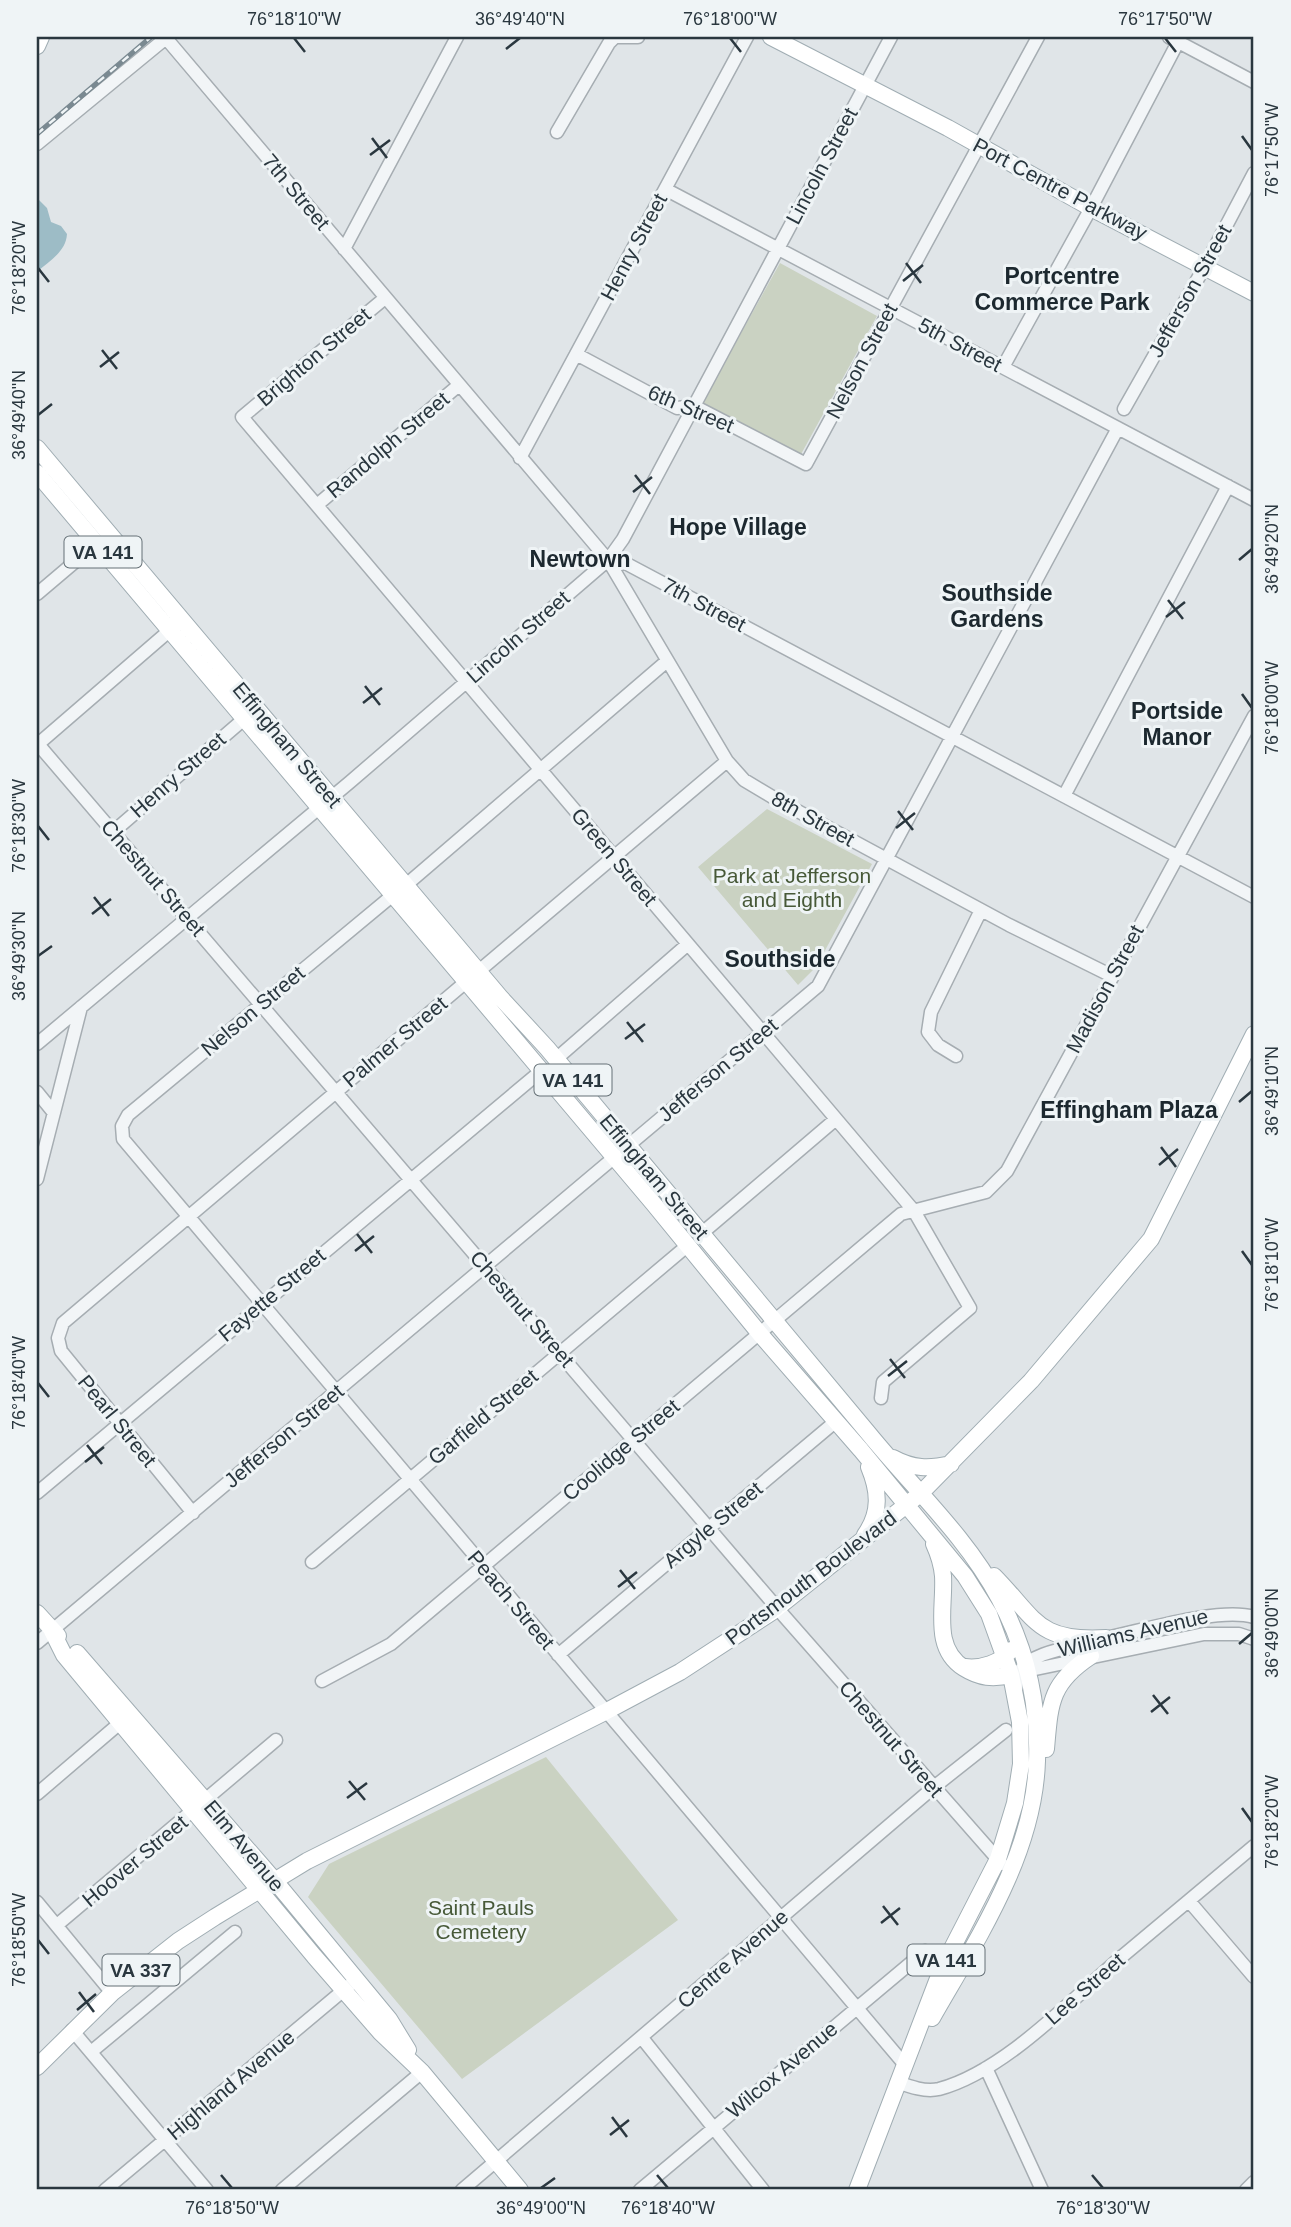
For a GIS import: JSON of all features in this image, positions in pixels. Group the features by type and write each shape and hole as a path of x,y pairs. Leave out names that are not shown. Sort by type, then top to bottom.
{"main road":[{"name":"Port Centre Parkway","path":"771,37 1254,293"},
{"path":"37,46 39,38"},
{"name":"Effingham Street","path":"37,448 176,625 472,977 541,1071 965,1576 981,1600 1006,1656 1021,1670 1034,1697 1037,1749 1035,1782 1021,1844 1009,1872"},
{"name":"Effingham Street","path":"37,473 96,544 176,625 244,719 325,802"},
{"name":"Effingham Street","path":"472,977 556,1059 886,1455 974,1556 999,1598 1016,1636 1021,1670 1017,1699 1020,1732 1018,1784 1010,1823 998,1859"},
{"name":"Portsmouth Boulevard","path":"37,2066 112,1993 178,1941 327,1851 606,1712 680,1672 778,1608 907,1506 1039,1372 1151,1239 1254,1034"},
{"path":"855,1548 872,1525 878,1501 875,1481 864,1455"},
{"path":"886,1455 906,1465 921,1468 951,1464"},
{"path":"922,1524 936,1547 942,1564 944,1643 951,1657 960,1665 985,1677 1021,1670"},
{"path":"974,1556 1032,1619 1048,1631 1076,1639 1107,1638"},
{"name":"Elm Avenue","path":"37,1614 51,1631 64,1655 206,1801 275,1881 350,1985"},
{"path":"960,1665 980,1667 1006,1656 1013,1648 1016,1636"},
{"path":"1027,1822 1045,1763 1049,1712 1054,1696 1068,1672 1091,1656"},
{"name":"Elm Avenue","path":"125,1718 193,1812 260,1891 350,1985 388,2019 422,2072 520,2190"},
{"name":"VA 141","path":"905,2065 942,1968 998,1859"},
{"name":"VA 141","path":"857,2190 905,2065 976,1939 1009,1872"}],"street":[{"path":"37,144 166,37"},
{"name":"7th Street","path":"166,37 608,560 627,564 1254,897"},
{"path":"344,249 457,37"},
{"path":"557,132 609,43 615,37 638,37"},
{"name":"Henry Street","path":"520,458 747,37"},
{"name":"Lincoln Street","path":"37,1044 608,560 623,539 891,37"},
{"name":"Nelson Street","path":"806,464 1038,37"},
{"path":"1003,367 1091,208 1174,39 1254,82"},
{"name":"Jefferson Street","path":"1124,409 1254,173"},
{"name":"5th Street","path":"665,189 1254,500"},
{"name":"Brighton Street","path":"242,417 385,298"},
{"name":"6th Street","path":"576,354 677,408 694,406 806,464"},
{"name":"Randolph Street","path":"317,505 459,385"},
{"name":"Green Street","path":"242,417 914,1211 970,1307 883,1382 881,1398"},
{"name":"Jefferson Street","path":"37,1643 818,986 1118,429"},
{"path":"1064,796 1228,486"},
{"path":"37,594 96,544"},
{"name":"8th Street","path":"608,560 727,761 744,780 981,910 1112,976"},
{"path":"37,744 176,625"},
{"name":"Nelson Street","path":"122,1132 128,1115 399,890 667,661"},
{"name":"Madison Street","path":"914,1211 986,1192 1007,1171 1254,716"},
{"name":"Henry Street","path":"113,832 244,719"},
{"name":"Chestnut Street","path":"37,744 709,1528 1009,1872"},
{"name":"Palmer Street","path":"63,1323 727,761"},
{"path":"956,1056 938,1045 928,1032 931,1012 981,910"},
{"path":"556,1059 688,944"},
{"path":"37,1179 81,1007"},
{"name":"Fayette Street","path":"37,1493 541,1071"},
{"path":"37,1092 54,1113"},
{"path":"701,1234 836,1119"},
{"name":"Peach Street","path":"122,1132 124,1139 261,1304 905,2065"},
{"name":"Coolidge Street","path":"323,1681 384,1649 901,1214 914,1211"},
{"name":"Garfield Street","path":"312,1562 687,1246"},
{"name":"Pearl Street","path":"63,1323 58,1338 61,1351 193,1513"},
{"name":"Argyle Street","path":"558,1655 835,1422"},
{"name":"Williams Avenue","path":"1021,1670 1038,1655 1107,1638 1220,1614 1245,1614 1254,1617"},
{"name":"Williams Avenue","path":"1021,1670 1213,1633 1239,1634 1254,1639"},
{"path":"37,1794 125,1718"},
{"name":"Centre Avenue","path":"462,2190 934,1787 1006,1730"},
{"name":"Hoover Street","path":"57,1926 276,1740"},
{"name":"Lee Street","path":"897,2082 932,2090 986,2068 1035,2032 1254,1846"},
{"path":"1189,1901 1254,1977"},
{"path":"37,1902 112,1993"},
{"path":"91,2052 235,1932"},
{"name":"Wilcox Avenue","path":"640,2190 925,1951"},
{"name":"Highland Avenue","path":"105,2190 350,1985"},
{"path":"72,2030 207,2190"},
{"path":"642,2038 763,2190"},
{"path":"986,2068 1042,2190"},
{"path":"282,2190 422,2072"},
{"path":"1246,2190 1254,2182"}],"green space":[{"path":"780,263 877,316 800,456 702,403"},
{"name":"Park at Jefferson and Eighth","path":"767,809 872,864 816,967 798,985 698,867"},
{"name":"Saint Pauls Cemetery","path":"546,1757 678,1920 462,2079 308,1897 329,1864"}],"water":[{"path":"37,198 47,208 51,222 61,226 67,234 64,246 37,272"}],"railway":[{"path":"37,134 151,37"}],"district":[{"name":"Portcentre Commerce Park","path":"1062,289"},
{"name":"Hope Village","path":"738,527"},
{"name":"Newtown","path":"580,559"},
{"name":"Southside Gardens","path":"997,606"},
{"name":"Portside Manor","path":"1177,724"},
{"name":"Southside","path":"780,959"},
{"name":"Effingham Plaza","path":"1129,1110"}]}
